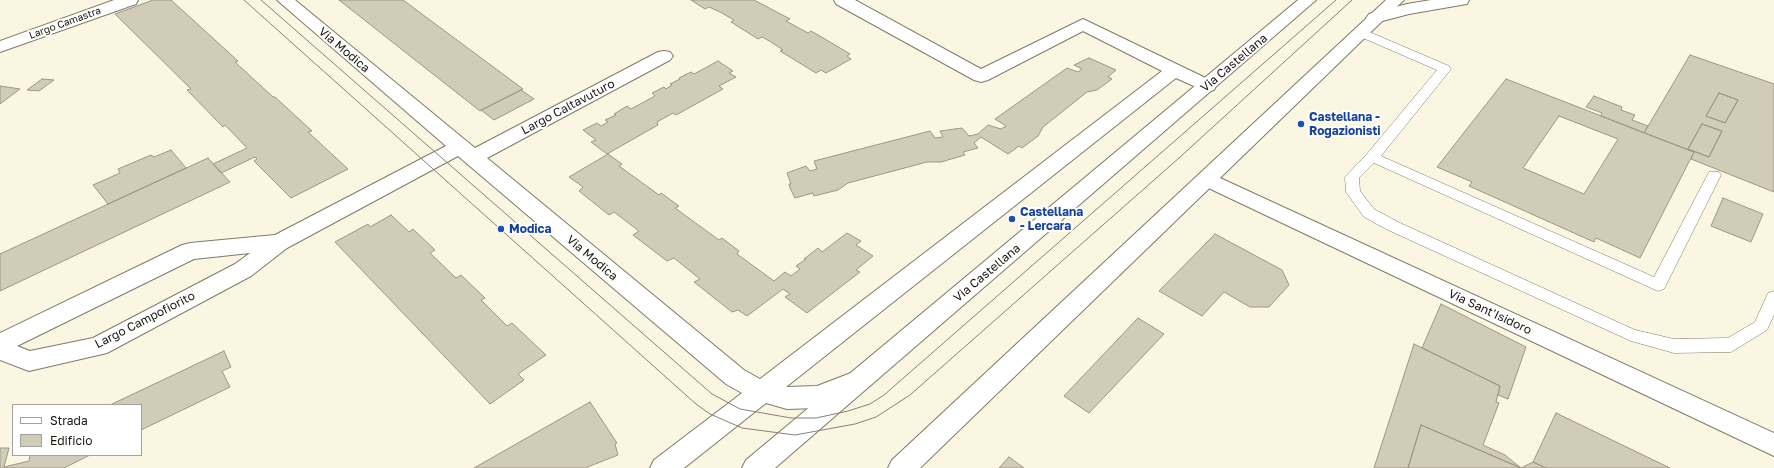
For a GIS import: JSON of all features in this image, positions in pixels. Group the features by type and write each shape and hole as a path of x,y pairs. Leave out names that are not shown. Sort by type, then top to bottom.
{"street":[{"name":"Largo Camastra","path":"0,47 130,0"},
{"name":"Via Modica","path":"285,0 735,377 762,392 787,398 817,397 835,392 868,374"},
{"path":"842,0 981,76 1083,24 1207,86"},
{"name":"Via Castellana","path":"756,468 1308,0"},
{"path":"902,468 1360,32 1396,0"},
{"path":"1375,18 1407,9 1461,0"},
{"name":"Largo Caltavuturo","path":"465,152 664,56"},
{"path":"664,468 1175,70"},
{"name":"Largo Campofiorito","path":"0,350 29,361 98,346 243,270 279,242 465,152"},
{"name":"Via Sant'Isidoro","path":"1207,179 1774,445"},
{"name":"Largo Campofiorito","path":"0,344 190,251 279,242"}],"lane":[{"path":"1360,32 1445,69 1372,157 1352,176 1353,192 1369,213 1393,226 1631,335 1674,346 1731,345 1761,326 1774,297"},
{"path":"1372,157 1658,285 1714,175"}],"building":[{"path":"153,0 171,0 238,61 235,62 312,131 308,132 348,169 291,198 254,161 257,159 255,157 221,173 213,164 247,148 225,125 223,127 187,90 191,89 115,14"},
{"path":"339,0 403,0 523,89 480,111"},
{"path":"691,0 754,0 790,19 786,21 808,33 811,31 850,54 847,56 851,59 826,73 821,70 816,73 780,51 783,50 771,42 762,37 758,39 731,22 734,20 709,7 705,9"},
{"path":"1690,55 1774,84 1774,192 1691,159 1694,152 1644,133","holes":["1719,93 1738,100 1725,123 1706,116","1702,124 1722,131 1709,157 1688,149"]},
{"path":"1089,58 1116,70 1108,77 1112,79 1097,90 1087,92 1043,127 1038,136 1022,148 1019,146 1008,154 981,137 974,143 978,148 963,152 965,155 941,162 927,162 848,183 838,190 814,196 813,193 795,198 790,188 789,184 791,184 787,173 806,166 810,171 817,169 814,161 930,131 935,138 943,137 940,131 962,128 969,136 978,134 988,125 1001,129 1006,126 995,119 1067,68 1078,72 1082,69 1074,65"},
{"path":"718,61 733,71 729,73 736,77 719,86 723,89 676,115 673,113 657,122 658,125 607,154 591,142 596,140 583,130 597,123 601,126 608,122 605,120 616,115 614,114 627,106 631,109 655,96 652,93 664,87 666,89 672,85 670,84 680,79 679,78 691,72 694,74"},
{"path":"42,79 54,80 39,91 27,90"},
{"path":"1506,79 1694,152 1640,258 1596,238 1594,242 1469,186 1472,182 1437,167","holes":["1559,116 1618,139 1584,194 1523,168"]},
{"path":"0,86 20,89 0,104"},
{"path":"521,90 534,99 494,120 481,110"},
{"path":"1719,93 1738,100 1725,123 1706,116"},
{"path":"1594,96 1622,107 1621,110 1635,115 1632,120 1648,126 1644,133 1601,116 1602,113 1586,107"},
{"path":"1702,124 1722,131 1709,157 1688,149"},
{"path":"171,150 186,168 108,204 93,185 120,173 118,169 151,155 154,157"},
{"path":"608,154 622,164 619,166 659,195 661,193 679,206 675,208 719,240 722,238 739,251 737,254 774,281 785,272 791,276 800,269 796,266 818,248 822,252 847,233 861,241 856,245 873,256 856,270 860,272 807,313 785,297 790,294 783,289 747,316 738,310 732,312 694,282 700,279 674,258 667,261 633,235 639,231 614,212 609,215 579,191 583,187 569,177"},
{"path":"208,158 230,182 0,291 0,254"},
{"path":"1723,198 1763,214 1751,242 1711,226"},
{"path":"391,215 409,232 413,229 435,250 430,253 456,278 461,275 485,298 481,300 507,326 512,323 546,355 518,374 524,380 490,404 335,242 368,224 370,227"},
{"path":"1215,234 1282,270 1289,285 1269,307 1250,307 1224,292 1202,316 1159,291"},
{"path":"1441,304 1526,347 1508,399 1498,395 1500,386 1422,348"},
{"path":"1138,318 1164,334 1089,413 1064,396"},
{"path":"1414,344 1500,386 1496,402 1499,403 1483,445 1505,455 1521,468 1421,425 1408,468 1374,468"},
{"path":"224,351 231,367 222,371 230,387 142,430 142,404 112,404"},
{"path":"590,402 617,443 615,444 618,455 585,468 474,468"},
{"path":"1556,413 1670,468 1546,468 1533,462"},
{"path":"1421,425 1521,468 1408,468"},
{"path":"0,448 9,448 4,467 29,461 30,456 88,456 64,468 0,468"},
{"path":"1009,457 1024,468 999,468"},
{"path":"1533,462 1546,468 1521,468"}],"tram line":[{"path":"244,0 696,404 710,414 742,428 795,435 855,424 876,417 910,395 1179,158 1352,0"},
{"path":"261,0 712,394 740,409 791,418 816,418 848,411 870,404 884,395 1336,0"}],"place":[{"name":"Castellana - Rogazionisti","path":"1301,124"},
{"name":"Castellana - Lercara","path":"1012,219"},
{"name":"Modica","path":"501,229"}]}
